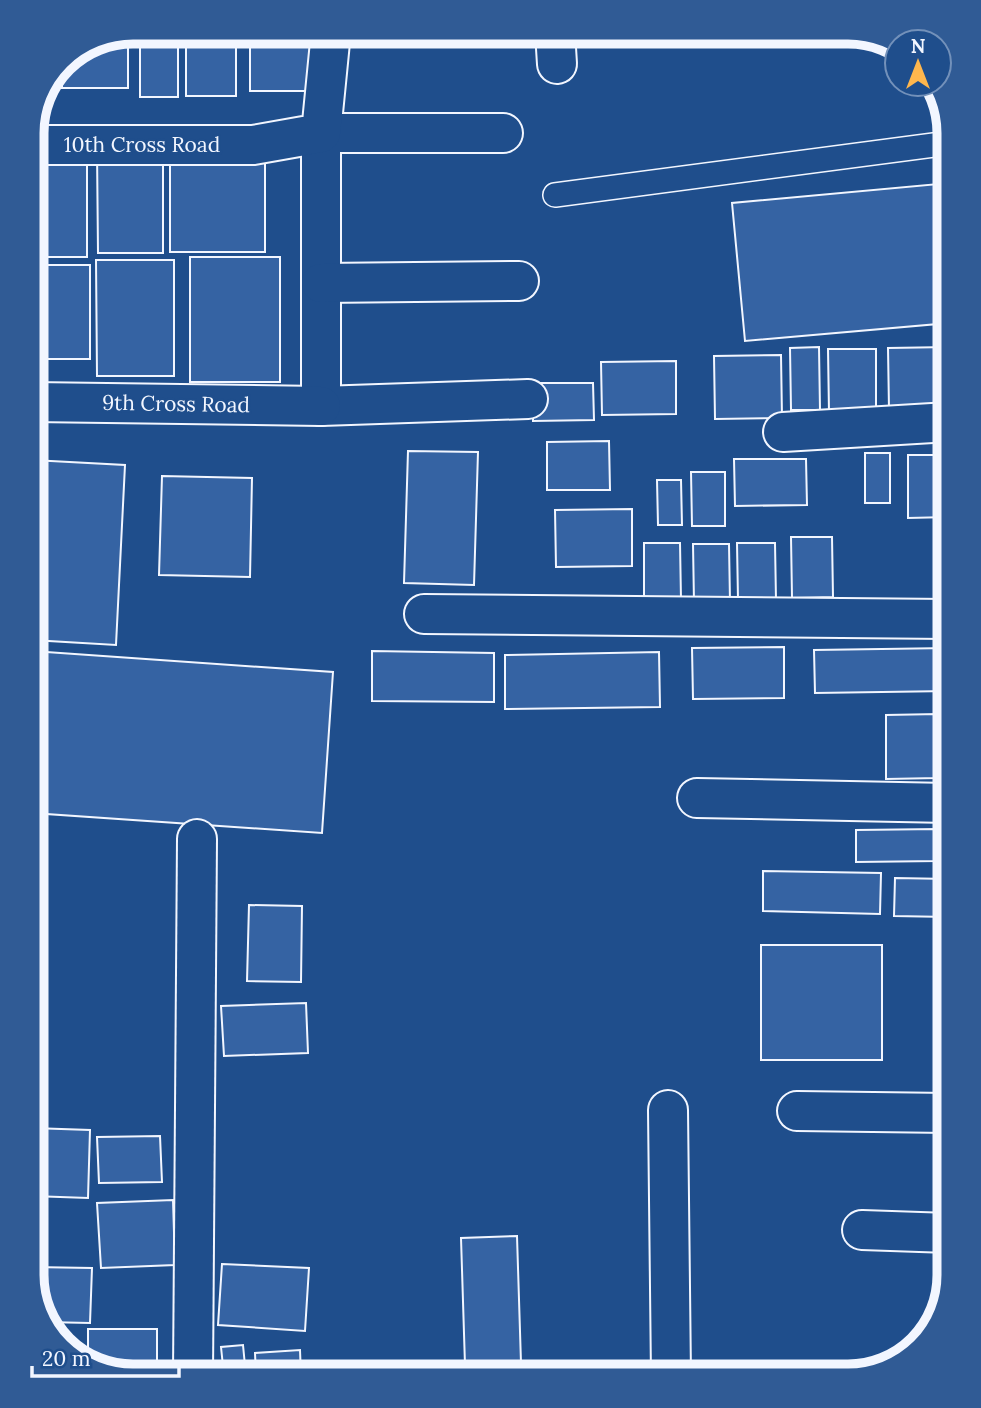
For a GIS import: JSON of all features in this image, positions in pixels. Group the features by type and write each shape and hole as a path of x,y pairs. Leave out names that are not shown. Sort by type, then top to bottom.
{"street":[{"path":"321,406 321,133 330,44"},
{"name":"10th Cross Road","path":"44,145 253,145 321,133 503,132"},
{"path":"321,283 519,281"},
{"name":"9th Cross Road","path":"44,402 321,406 528,399"},
{"path":"783,432 937,423"},
{"path":"424,614 937,619"},
{"path":"697,798 937,803"},
{"path":"193,1364 197,839"},
{"path":"668,1110 671,1364"},
{"path":"797,1111 937,1113"},
{"path":"862,1230 937,1233"}],"lane":[{"path":"555,195 937,145"}],"building":[{"path":"128,44 128,88 62,88 62,79 83,59 116,45"},
{"path":"140,44 178,44 178,97 140,97"},
{"path":"186,44 236,44 236,96 186,96"},
{"path":"250,44 315,44 315,91 250,91"},
{"path":"97,150 163,150 163,253 98,253"},
{"path":"170,150 265,150 265,252 170,252"},
{"path":"44,154 87,154 87,257 44,257"},
{"path":"937,184 937,324 745,341 732,203"},
{"path":"190,257 280,257 280,382 190,382"},
{"path":"96,260 174,260 174,376 97,376"},
{"path":"44,265 90,265 90,359 44,359"},
{"path":"819,347 820,410 791,410 790,348"},
{"path":"937,347 937,410 889,410 888,348"},
{"path":"828,349 876,349 876,412 829,413"},
{"path":"781,355 782,418 715,419 714,356"},
{"path":"676,361 676,414 602,415 601,362"},
{"path":"533,383 593,383 594,420 533,421"},
{"path":"609,441 610,490 547,490 547,442"},
{"path":"408,451 478,452 474,585 404,583"},
{"path":"865,453 890,453 890,503 865,503"},
{"path":"908,455 937,455 937,517 908,518"},
{"path":"734,459 806,459 807,505 735,506"},
{"path":"44,461 125,465 116,645 44,641"},
{"path":"691,472 725,472 725,526 692,526"},
{"path":"162,476 252,478 250,577 159,575"},
{"path":"657,480 681,480 682,525 658,525"},
{"path":"632,509 632,566 556,567 555,510"},
{"path":"791,537 832,537 833,597 792,598"},
{"path":"644,543 680,543 681,600 644,600"},
{"path":"737,543 775,543 776,600 738,600"},
{"path":"693,544 729,544 730,602 694,603"},
{"path":"784,647 784,698 693,699 692,648"},
{"path":"937,648 937,691 815,693 814,650"},
{"path":"372,651 494,653 494,702 372,701"},
{"path":"44,652 333,672 322,833 44,814"},
{"path":"659,652 660,707 505,709 505,655"},
{"path":"937,714 937,778 886,779 886,715"},
{"path":"937,829 937,861 856,862 856,830"},
{"path":"763,871 881,873 880,914 763,911"},
{"path":"895,878 937,879 937,917 894,916"},
{"path":"249,905 302,906 301,982 247,981"},
{"path":"761,945 882,945 882,1060 761,1060"},
{"path":"306,1003 308,1053 224,1056 221,1006"},
{"path":"44,1128 90,1130 88,1198 44,1196"},
{"path":"160,1136 162,1182 99,1183 97,1137"},
{"path":"173,1200 175,1265 101,1268 97,1203"},
{"path":"517,1236 521,1363 465,1364 461,1238"},
{"path":"222,1264 309,1268 305,1331 218,1325"},
{"path":"44,1267 92,1268 90,1323 58,1322 47,1298"},
{"path":"88,1329 157,1329 157,1364 127,1364 110,1361 88,1352"},
{"path":"243,1345 245,1364 223,1364 221,1347"},
{"path":"300,1350 301,1364 255,1364 255,1353"}]}
